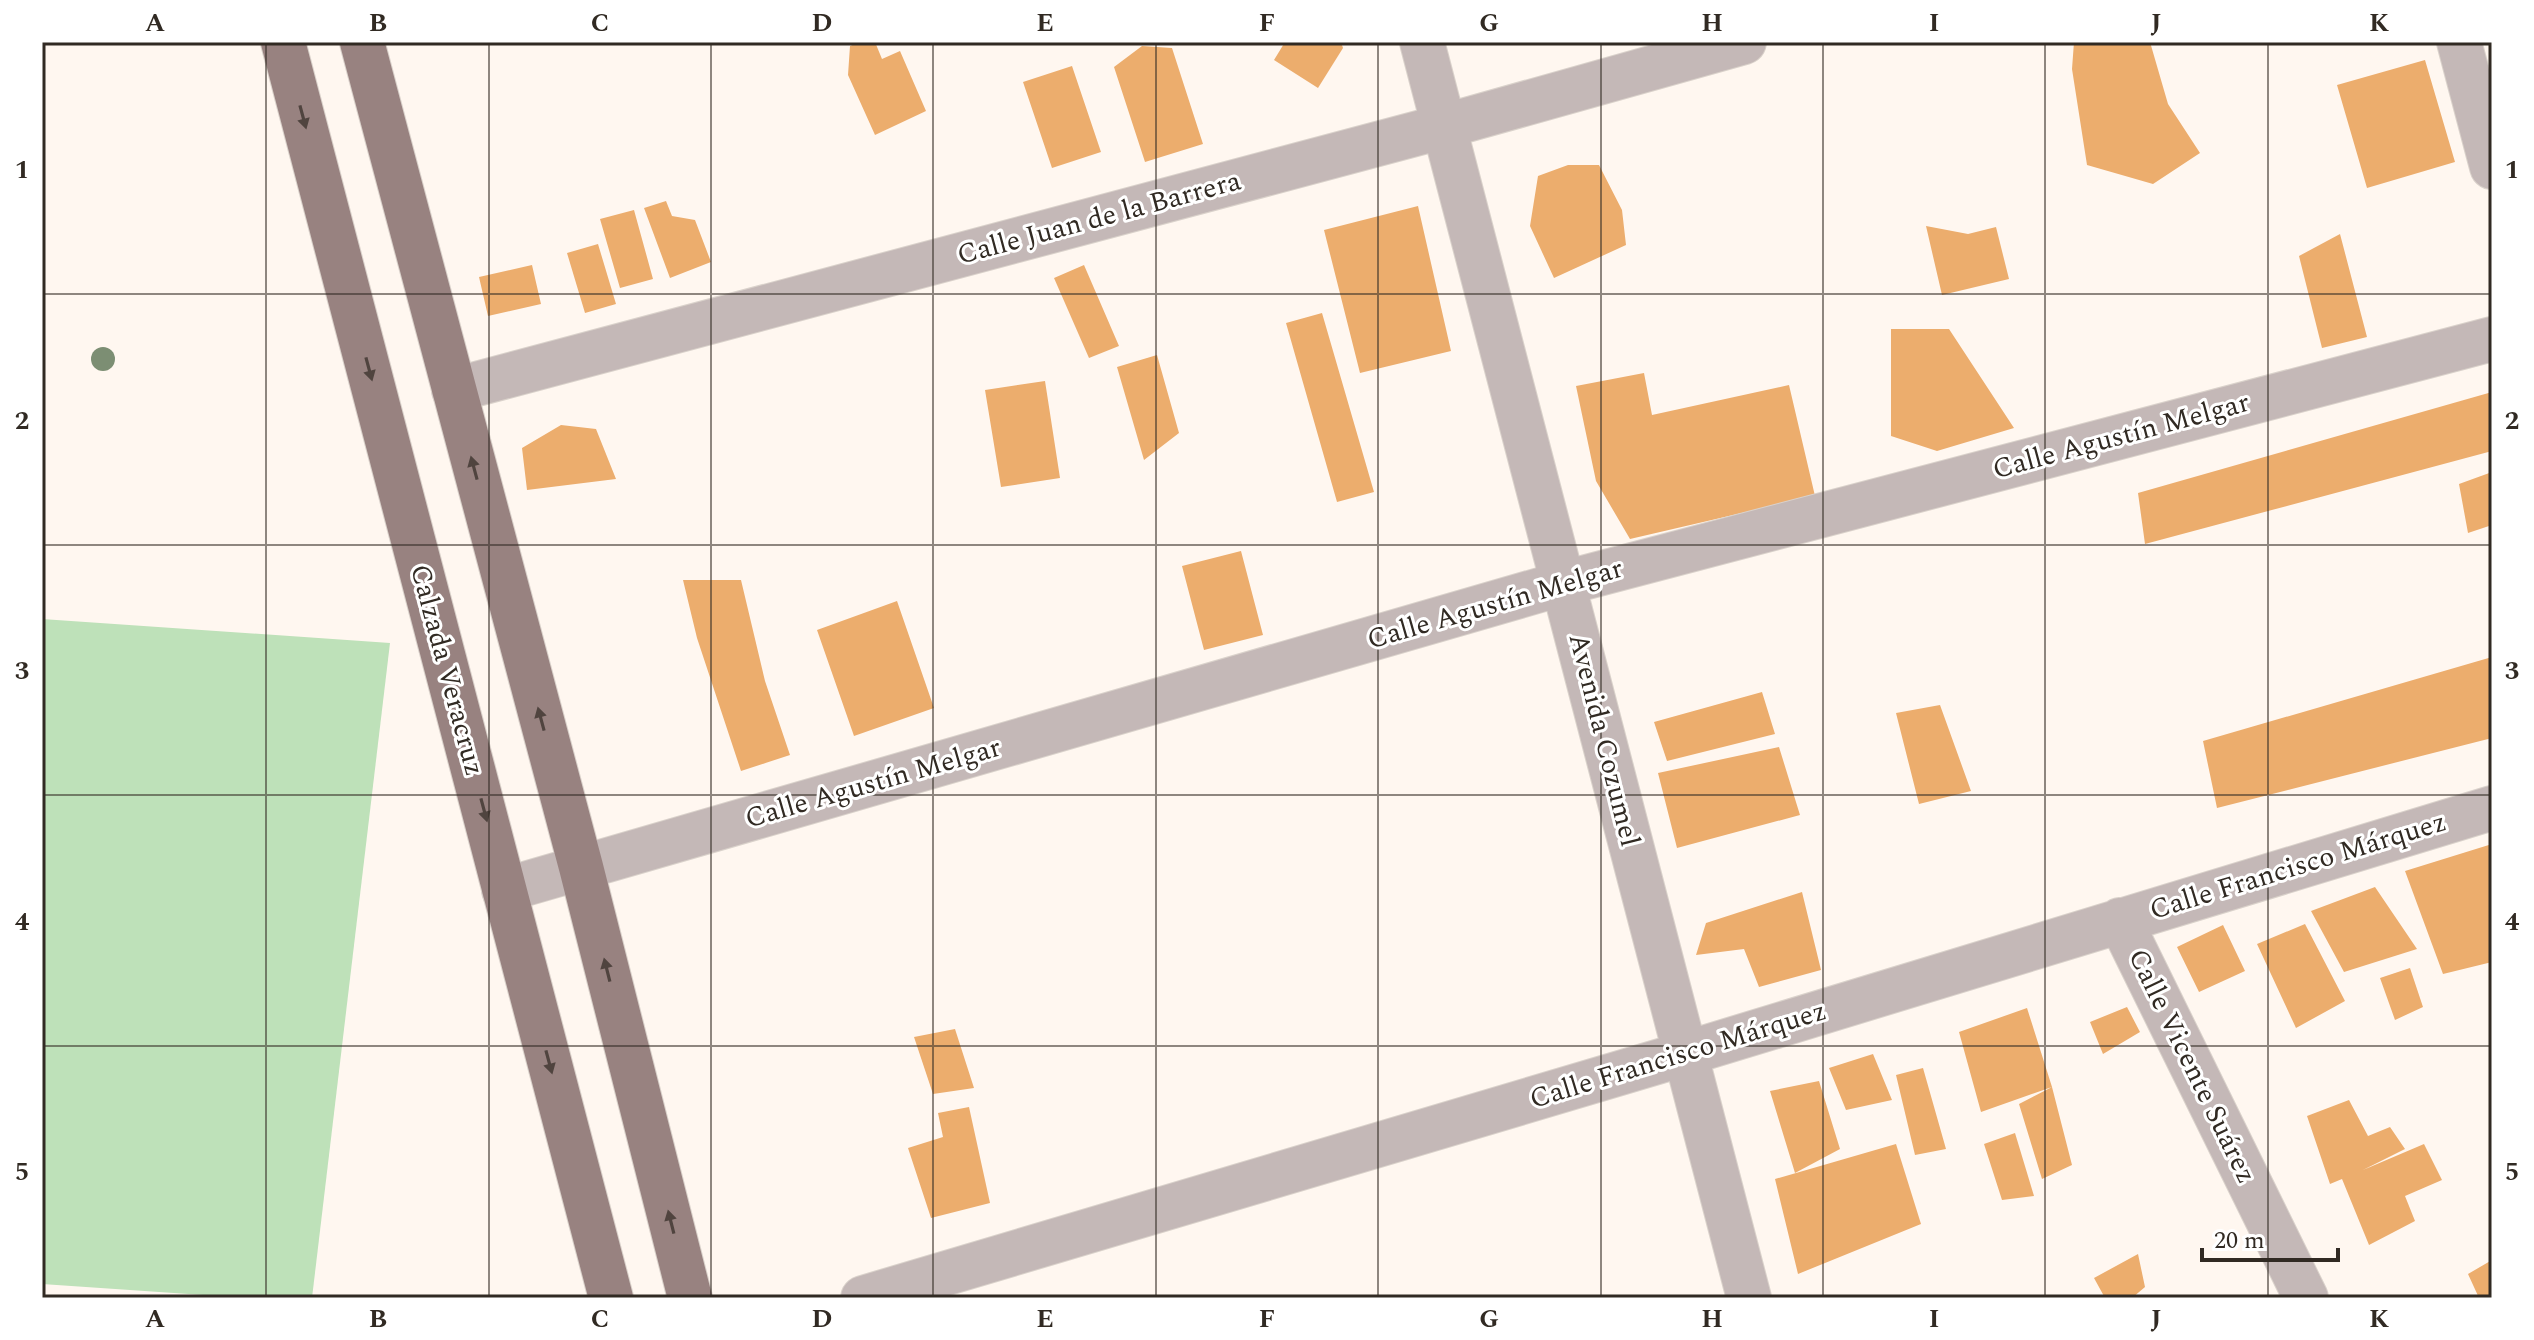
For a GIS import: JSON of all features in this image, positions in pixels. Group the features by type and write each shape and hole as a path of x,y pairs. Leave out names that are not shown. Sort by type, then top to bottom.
{"main road":[{"name":"Calzada Veracruz","path":"283,42 611,1298"},
{"path":"362,42 581,867 690,1298"}],"street":[{"name":"Avenida Cozumel","path":"1422,42 1749,1298"},
{"name":"Calle Juan de la Barrera","path":"454,390 1445,126 1744,42"},
{"path":"2459,42 2492,167"},
{"name":"Calle Agustín Melgar","path":"504,890 1564,583 2492,339"},
{"name":"Calle Francisco Márquez","path":"863,1298 1684,1054 2492,808"},
{"name":"Calle Vicente Suárez","path":"2120,920 2306,1298"}],"green space":[{"path":"42,619 390,643 312,1298 247,1298 42,1284"}],"building":[{"path":"875,42 882,59 900,51 926,111 875,135 848,75 850,46"},
{"path":"1285,42 1341,42 1343,48 1318,88 1274,60"},
{"path":"2074,42 2150,42 2168,104 2200,153 2153,184 2087,165 2072,69"},
{"path":"1142,46 1172,48 1203,144 1145,162 1114,67"},
{"path":"2425,60 2455,162 2367,188 2337,85"},
{"path":"1072,66 1101,152 1052,168 1023,82"},
{"path":"1568,165 1599,165 1622,210 1626,245 1554,278 1530,226 1538,176"},
{"path":"666,201 672,216 695,220 711,262 670,278 644,208"},
{"path":"1418,206 1451,351 1360,373 1324,230"},
{"path":"634,210 653,279 620,288 600,219"},
{"path":"1926,226 1968,234 1996,227 2009,279 1942,295"},
{"path":"2340,234 2367,337 2322,348 2299,256"},
{"path":"598,244 616,304 585,313 567,253"},
{"path":"532,265 541,304 488,316 479,277"},
{"path":"1084,265 1119,346 1089,358 1054,278"},
{"path":"1322,313 1374,492 1337,502 1286,323"},
{"path":"1891,329 1949,329 2014,428 1937,451 1891,436"},
{"path":"1157,355 1179,433 1144,460 1117,367"},
{"path":"1644,373 1652,415 1789,385 1815,496 1630,539 1596,481 1576,386"},
{"path":"1045,381 1060,478 1001,487 985,390"},
{"path":"2492,392 2492,451 2145,544 2138,493"},
{"path":"561,425 596,429 616,479 527,490 522,448"},
{"path":"2492,472 2492,525 2468,533 2459,484"},
{"path":"1241,551 1263,635 1204,650 1182,566"},
{"path":"683,580 741,580 765,681 790,755 741,771 697,638"},
{"path":"897,601 934,708 854,736 817,630"},
{"path":"2492,657 2492,738 2217,808 2203,741"},
{"path":"1762,692 1775,734 1667,761 1654,722"},
{"path":"1940,705 1971,791 1919,804 1896,713"},
{"path":"1779,747 1800,815 1677,848 1658,773"},
{"path":"2492,844 2492,962 2443,974 2405,871"},
{"path":"2375,887 2417,949 2344,972 2311,911"},
{"path":"1802,892 1821,970 1759,987 1744,949 1696,955 1706,923"},
{"path":"2305,924 2345,1001 2296,1028 2257,944"},
{"path":"2223,925 2245,971 2199,992 2177,947"},
{"path":"2410,968 2423,1007 2395,1020 2380,978"},
{"path":"2127,1007 2140,1032 2103,1054 2090,1022"},
{"path":"2027,1008 2052,1087 1981,1112 1959,1032"},
{"path":"955,1029 974,1088 933,1094 914,1037"},
{"path":"1873,1054 1892,1100 1846,1110 1829,1068"},
{"path":"1923,1068 1946,1149 1915,1155 1896,1075"},
{"path":"1819,1081 1840,1149 1795,1173 1770,1091"},
{"path":"2052,1087 2072,1165 2042,1179 2019,1104"},
{"path":"2349,1100 2368,1136 2390,1127 2405,1149 2363,1170 2424,1144 2442,1180 2405,1196 2415,1221 2369,1245 2342,1179 2330,1184 2307,1116"},
{"path":"969,1107 990,1203 931,1218 908,1148 943,1137 938,1113"},
{"path":"2015,1133 2034,1196 2002,1200 1984,1144"},
{"path":"1896,1144 1921,1224 1798,1274 1775,1179"},
{"path":"2138,1254 2145,1287 2132,1298 2105,1298 2094,1278"},
{"path":"2492,1260 2492,1298 2479,1298 2468,1274"}]}
